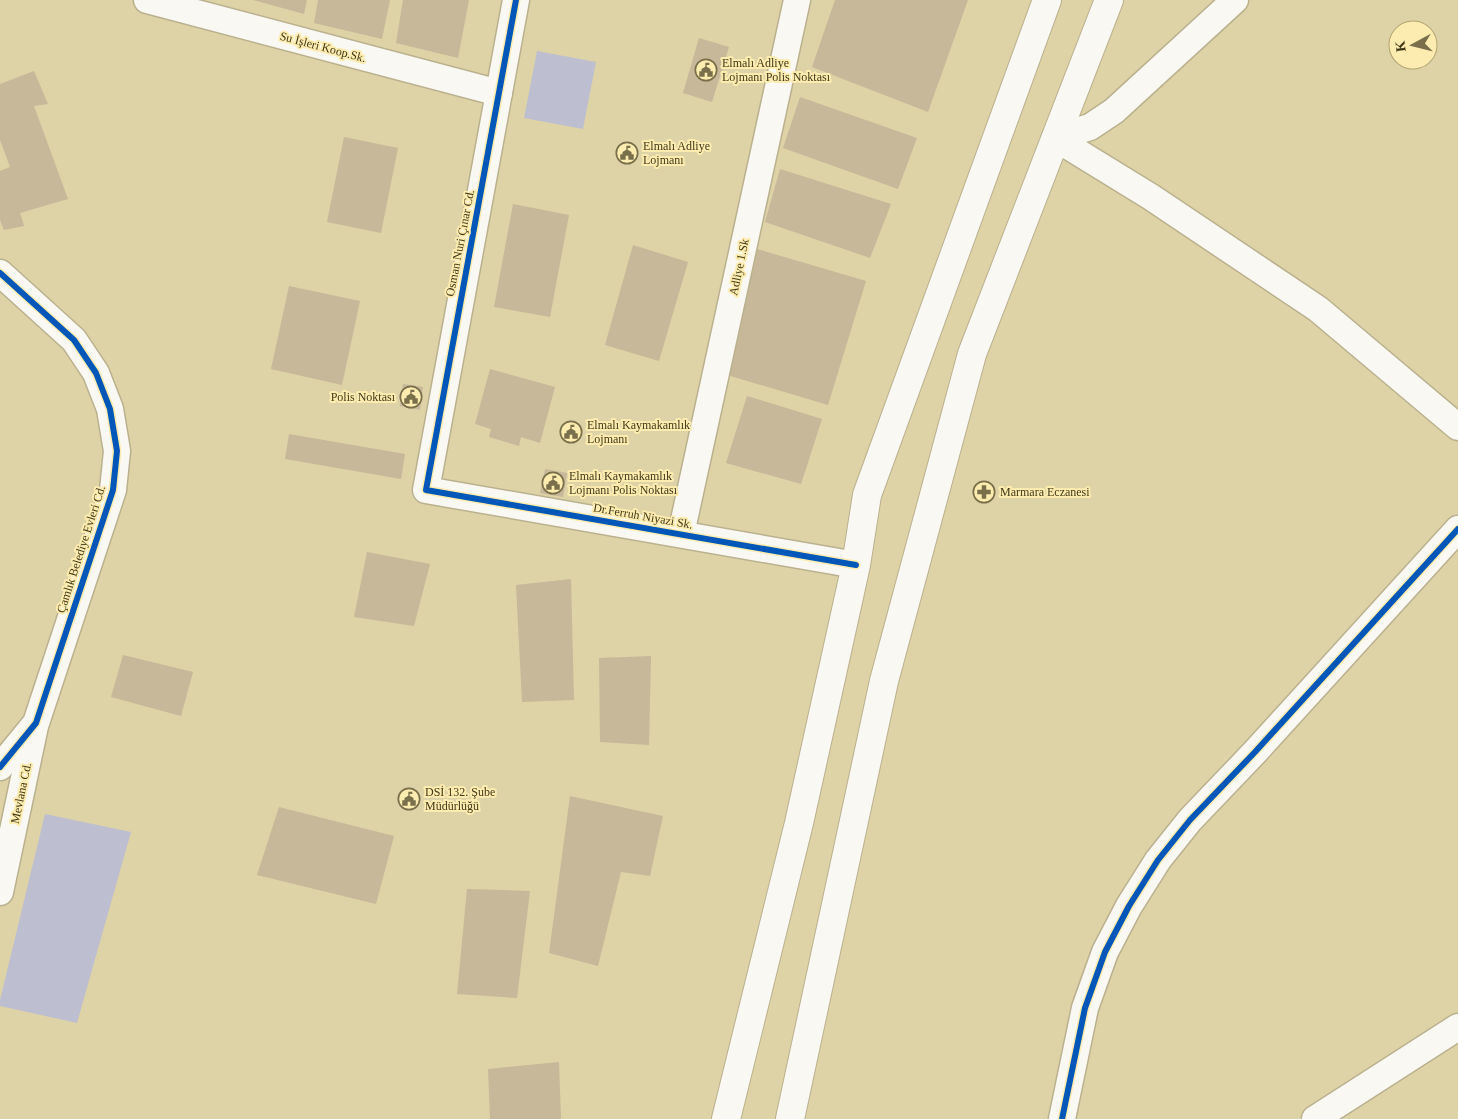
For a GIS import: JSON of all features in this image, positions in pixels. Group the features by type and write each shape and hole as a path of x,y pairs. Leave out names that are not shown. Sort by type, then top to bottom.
{"main road":[{"path":"726,1119 799,824 856,565 868,495 1047,0"},
{"path":"790,1119 884,681 969,363 1109,0"}],"street":[{"name":"Su İşleri Koop.Sk.","path":"147,0 499,93"},
{"name":"Osman Nuri Çınar Cd.","path":"426,490 516,0"},
{"name":"Adliye 1.Sk","path":"681,534 797,0"},
{"path":"1055,138 1090,127 1114,111 1235,0"},
{"path":"1055,138 1151,197 1318,309 1458,427"},
{"name":"Çamlık Belediye Evleri Cd.","path":"0,273 74,340 96,373 110,408 116,451 113,490 36,723 0,766"},
{"name":"Dr.Ferruh Niyazi Sk.","path":"426,490 856,565"},
{"path":"1062,1119 1085,1008 1105,952 1129,906 1158,860 1190,820 1255,752 1458,529"},
{"name":"Mevlana Cd.","path":"0,892 36,723"},
{"path":"1315,1119 1458,1027"}],"shaded area":[{"path":"537,51 596,62 583,129 524,118"},
{"path":"45,814 131,832 77,1023 0,1006"}],"building":[{"path":"253,0 307,0 304,14"},
{"path":"318,0 390,0 382,39 314,23"},
{"path":"403,0 469,0 458,58 396,43"},
{"path":"835,0 968,0 928,112 812,67"},
{"name":"Elmalı Adliye Lojmanı Polis Noktası","path":"699,38 729,47 712,102 683,93"},
{"path":"34,71 48,104 34,106 68,199 20,213 24,226 4,230 0,220 0,171 10,167 0,140 0,84"},
{"path":"800,97 917,138 898,189 783,148"},
{"path":"344,137 398,148 381,233 327,222"},
{"path":"780,169 891,204 870,258 765,222"},
{"path":"513,204 569,215 550,317 494,307"},
{"path":"633,245 688,262 659,361 605,345"},
{"path":"757,249 866,281 828,405 724,374"},
{"path":"289,286 360,301 342,385 271,369"},
{"path":"490,369 555,387 540,443 521,437 519,446 489,437 491,429 475,424"},
{"name":"Polis Noktası","path":"403,384 423,387 420,410 400,406"},
{"path":"747,396 822,419 801,484 726,463"},
{"path":"289,434 405,454 401,479 285,459"},
{"name":"Elmalı Kaymakamlık Lojmanı Polis Noktası","path":"545,469 567,473 563,497 540,493"},
{"path":"367,552 430,564 414,626 354,617"},
{"path":"571,579 574,700 522,702 516,585"},
{"path":"123,655 193,672 181,716 111,697"},
{"path":"651,656 649,745 600,742 599,658"},
{"path":"570,796 663,816 650,876 621,872 598,966 549,953"},
{"path":"279,807 394,836 376,904 257,875"},
{"path":"467,889 530,891 517,998 457,994"},
{"path":"559,1062 561,1119 490,1119 488,1069"}],"cycle path":[{"path":"516,0 426,490 856,565"},
{"path":"0,273 74,340 96,373 110,409 117,451 113,490 36,723 0,767"},
{"path":"1062,1119 1085,1008 1105,952 1129,906 1158,860 1190,820 1255,752 1458,529"}],"place":[{"name":"Elmalı Adliye Lojmanı Polis Noktası","path":"706,70"},
{"name":"Elmalı Adliye Lojmanı","path":"627,153"},
{"name":"Polis Noktası","path":"411,397"},
{"name":"Elmalı Kaymakamlık Lojmanı","path":"571,432"},
{"name":"Elmalı Kaymakamlık Lojmanı Polis Noktası","path":"553,483"},
{"name":"Marmara Eczanesi","path":"984,492"},
{"name":"DSİ 132. Şube Müdürlüğü","path":"409,799"}]}
